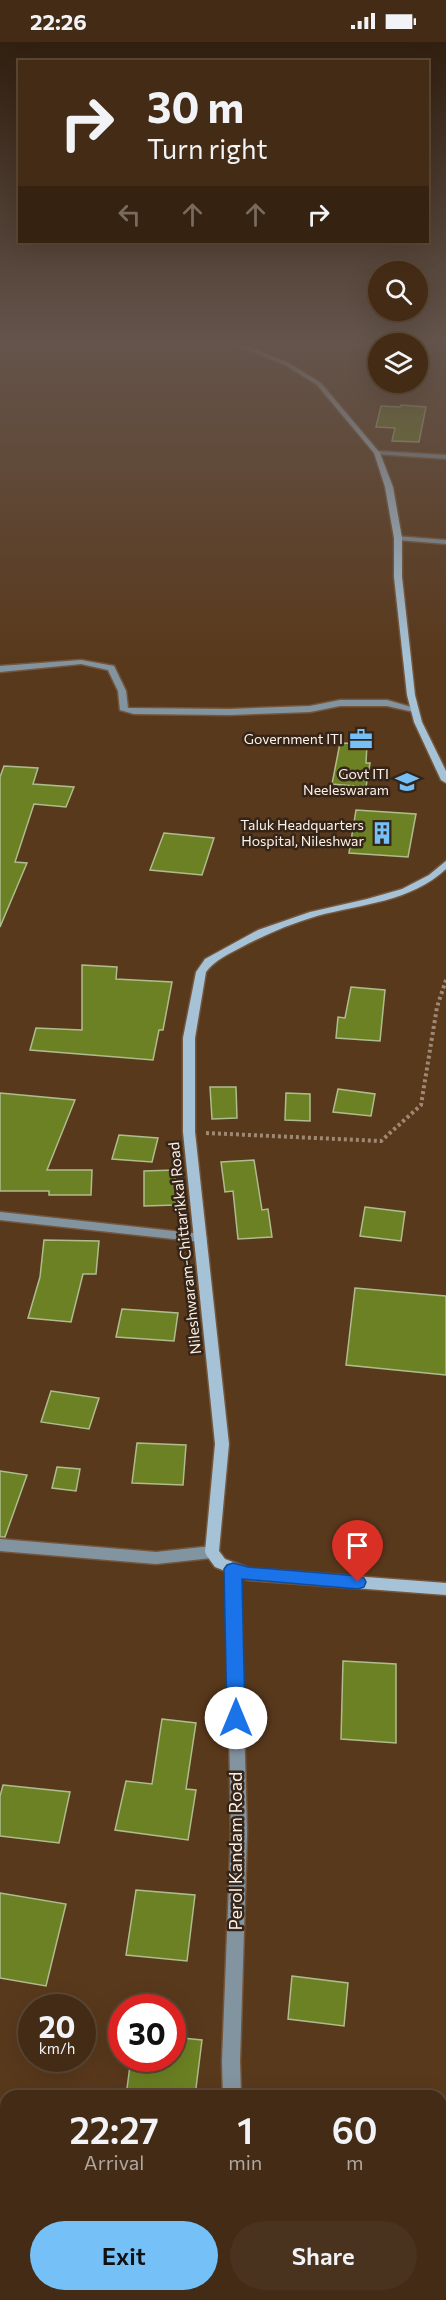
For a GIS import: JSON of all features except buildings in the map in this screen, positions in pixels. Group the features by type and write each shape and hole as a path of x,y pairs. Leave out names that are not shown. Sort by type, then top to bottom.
{"main road":[{"path":"370,445 376,453 389,487 398,538 398,577 414,709 446,780"},
{"name":"Nileshwaram-Chittarikkal Road","path":"212,1552 222,1444 189,1132 189,1038 201,972 209,961 262,932 314,914 406,891 432,877 446,864"},
{"path":"212,1552 220,1563 248,1574 446,1589"}],"street":[{"path":"376,453 446,457"},
{"path":"398,538 446,542"},
{"path":"0,669 81,662 111,668 122,691 124,710 134,711 230,712 310,709 340,703 387,703 414,709"},
{"path":"0,1216 201,1238"},
{"path":"0,1545 156,1558 212,1552"},
{"name":"Perol Kandam Road","path":"232,2090 239,1832 233,1569"}],"path":[{"path":"189,1132 381,1141 421,1105 437,1007 446,980"}],"place":[{"name":"Government ITI","path":"361,739"},
{"name":"Govt ITI Neeleswaram","path":"407,782"},
{"name":"Taluk Headquarters Hospital, Nileshwar","path":"382,833"}],"route":[{"path":"236,1718 233,1569 248,1574 358,1582"}]}
